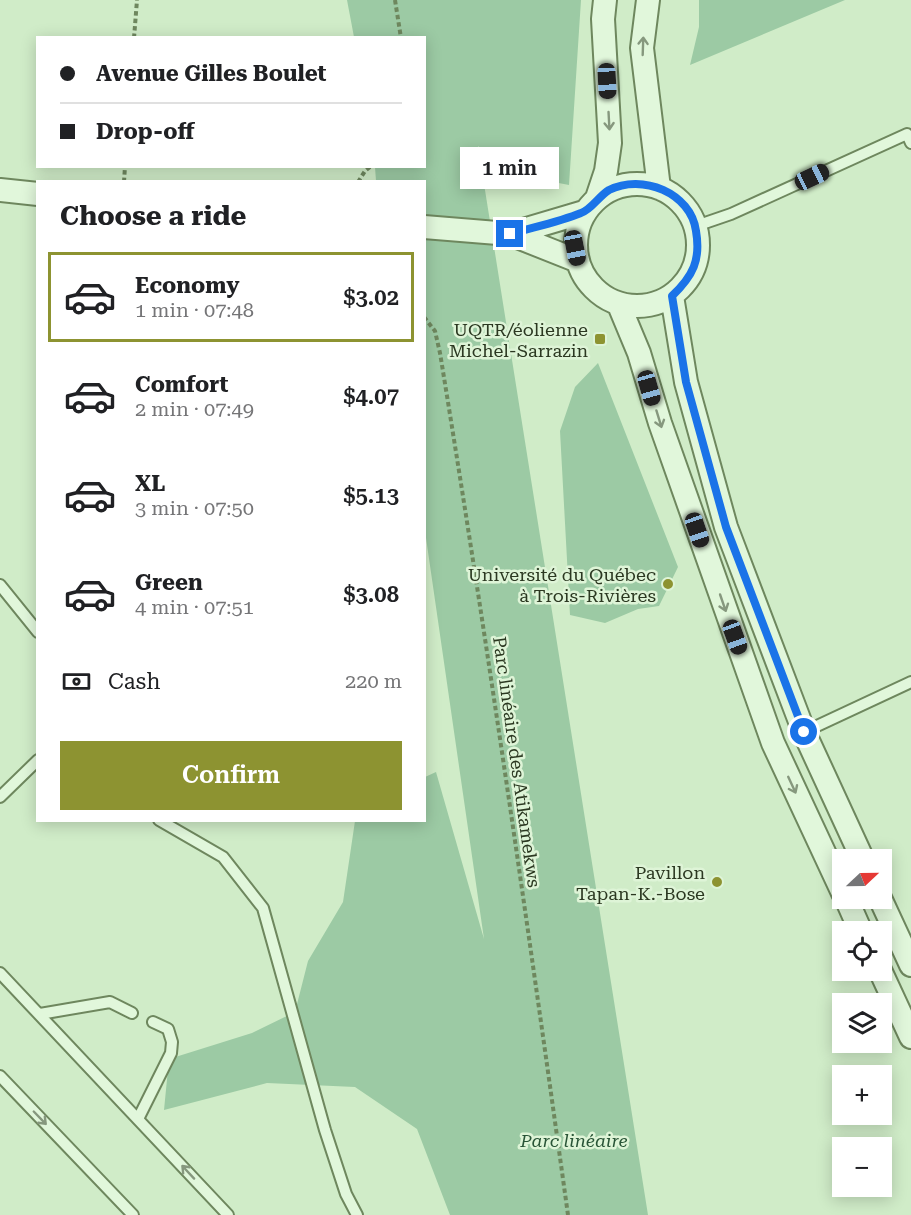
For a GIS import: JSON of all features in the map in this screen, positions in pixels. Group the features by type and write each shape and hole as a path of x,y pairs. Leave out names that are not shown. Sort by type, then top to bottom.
{"street":[{"path":"510,234 591,205 611,189 627,184 643,184 659,188 675,197 687,210 696,226 699,246 696,265 686,283 672,296 656,304 637,308 619,305 602,297 588,284 578,261 575,248 577,230 591,205 606,171 610,143 603,20 605,0"},
{"path":"648,0 642,48 659,188"},
{"path":"0,190 36,194"},
{"path":"426,226 510,234 578,261"},
{"path":"672,296 686,382 726,527 804,732 857,849"},
{"path":"619,305 639,353 660,423 773,743 832,869"},
{"path":"773,743 804,732"},
{"path":"885,909 911,965"},
{"path":"885,981 911,1037"}],"lane":[{"path":"696,226 731,214 907,134 911,143"},
{"path":"0,585 36,630"},
{"path":"804,732 911,682"},
{"path":"0,797 36,762"},
{"path":"162,822 223,857 263,909 325,1130 346,1194 357,1215"},
{"path":"0,974 228,1215"},
{"path":"40,1014 110,1002 132,1012"},
{"path":"138,1119 171,1053 172,1042 168,1029 153,1022"},
{"path":"0,1076 133,1215"}],"path":[{"path":"134,36 137,0"},
{"path":"395,0 401,36"},
{"path":"359,180 369,168"},
{"name":"Parc linéaire des Atikamekws","path":"426,320 435,331 440,353 471,544 568,1215"}],"green space":[{"name":"Parc linéaire","path":"347,0 581,0 569,185 528,177 491,158 478,146 648,1215 450,1215 417,1129 355,1087 267,1083 164,1110 169,1059 252,1033 295,1012 308,961 343,902 355,822 426,822 426,777 436,772 484,939 426,538 426,180 376,180 375,168 426,168 426,36 354,36"},
{"path":"699,0 845,0 690,65 699,27"},
{"path":"598,363 678,567 659,606 638,609 605,623 570,615 560,431 575,387"}],"place":[{"name":"UQTR/éolienne Michel-Sarrazin","path":"600,339"},
{"name":"Université du Québec à Trois-Rivières","path":"668,584"},
{"name":"Pavillon Tapan-K.-Bose","path":"717,882"}],"route":[{"path":"510,234 584,212 597,198 611,189 627,184 643,184 659,188 675,197 687,210 696,226 699,246 696,265 686,283 672,296 686,382 726,527 804,732"}]}
